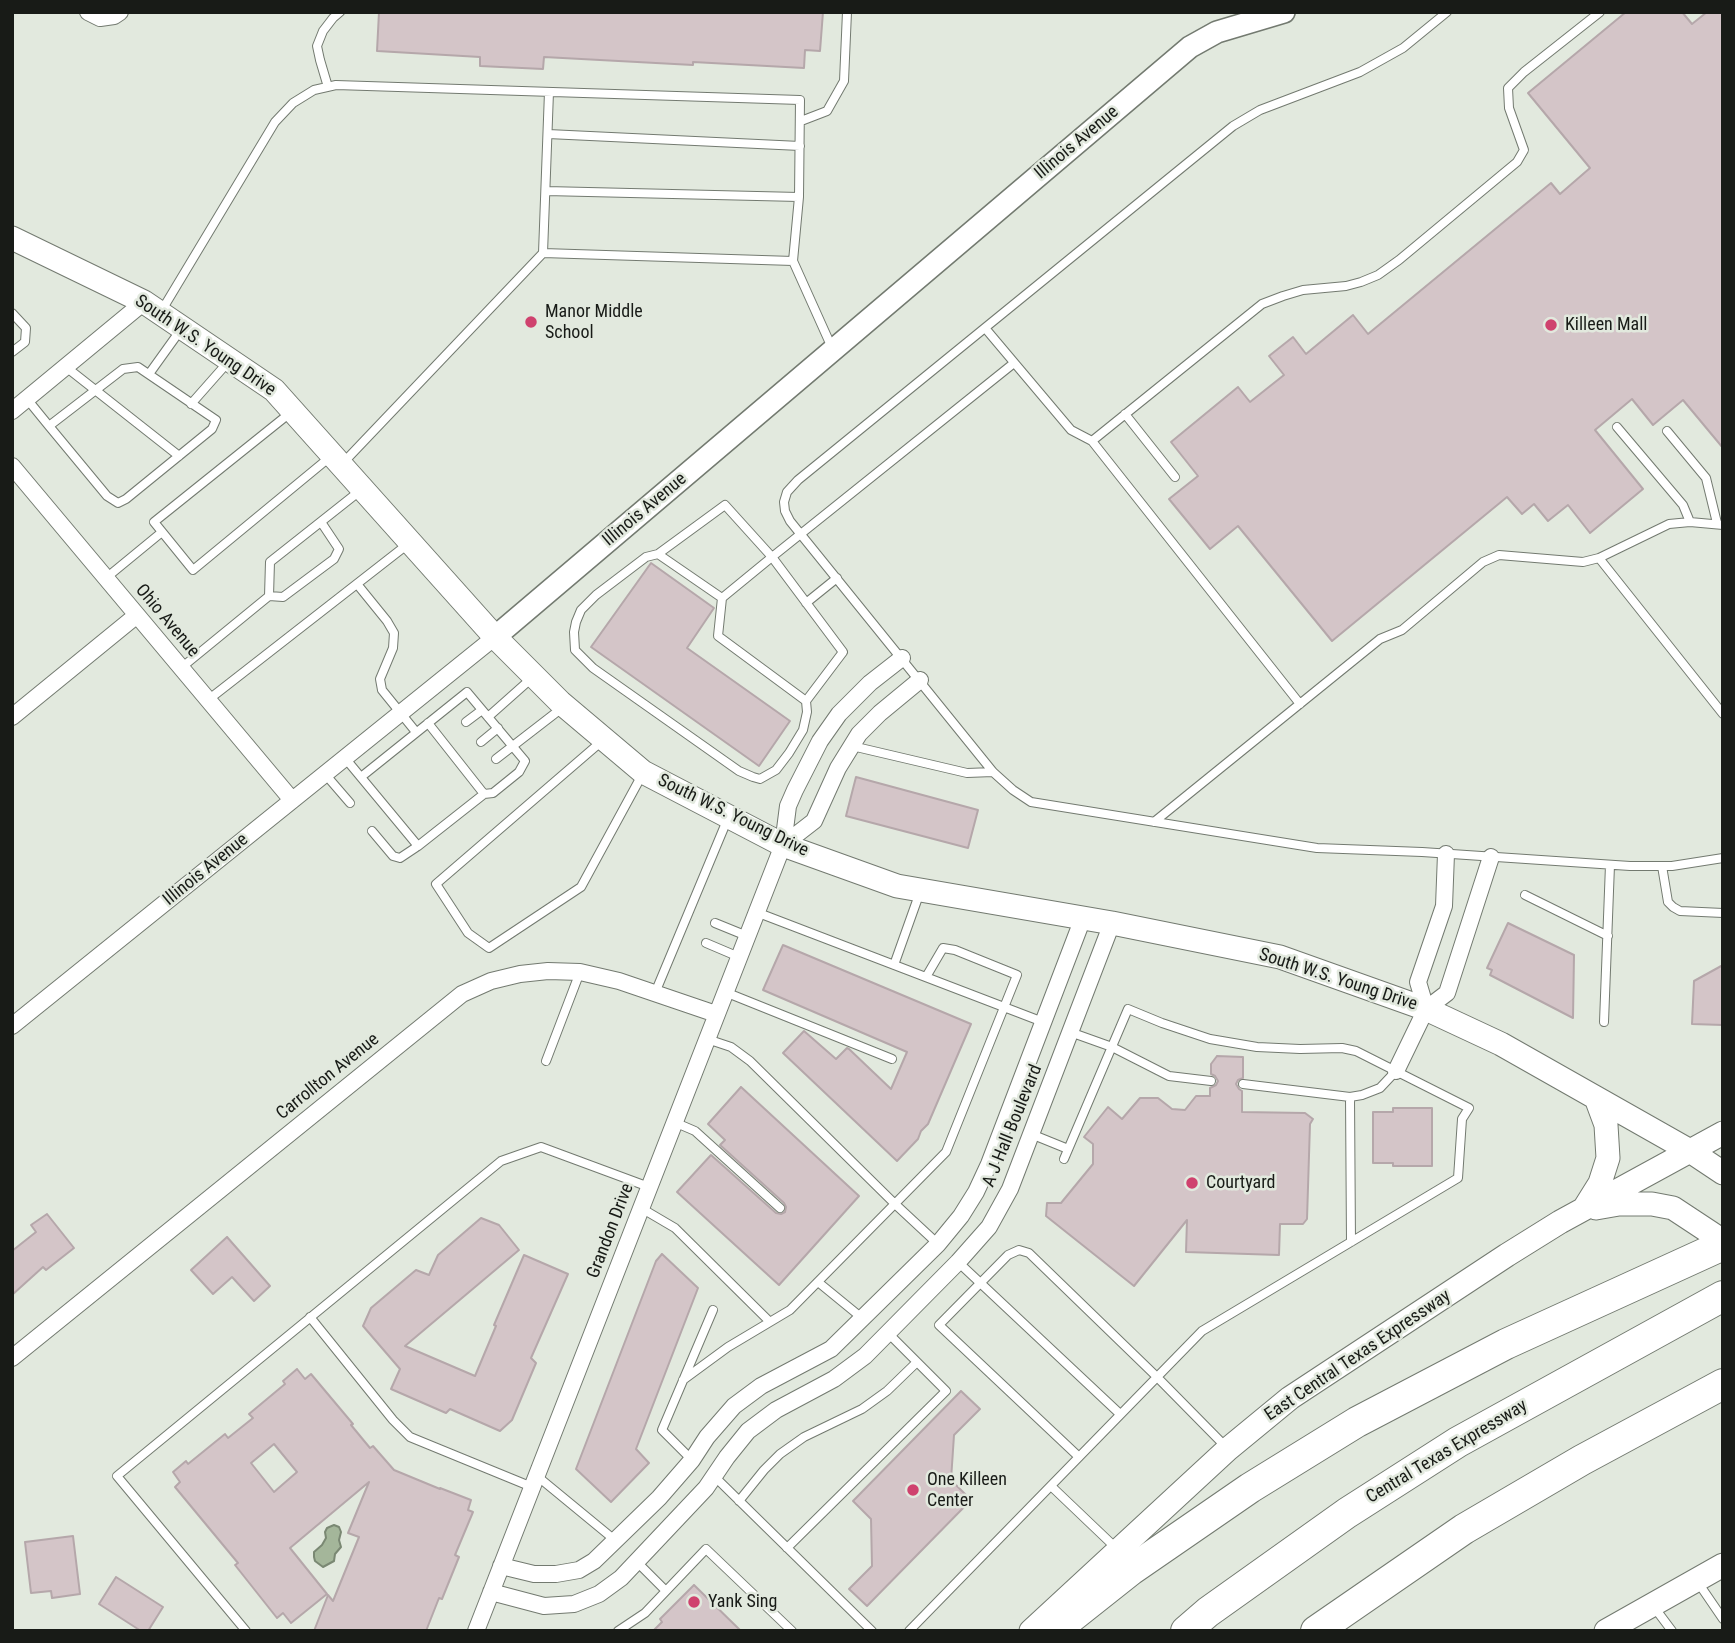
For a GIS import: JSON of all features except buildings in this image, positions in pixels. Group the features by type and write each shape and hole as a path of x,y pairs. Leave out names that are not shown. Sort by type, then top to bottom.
{"highway":[{"path":"1054,1631 1130,1570 1250,1488 1357,1422 1506,1344 1723,1243"},
{"name":"Central Texas Expressway","path":"1186,1631 1208,1612 1347,1513 1458,1443 1712,1302"},
{"path":"1316,1631 1464,1529 1582,1460 1723,1384"},
{"path":"1343,1631 1464,1529"}],"main road":[{"name":"South W.S. Young Drive","path":"14,244 152,307 274,390 495,637 565,706 643,772 783,845 897,886 1112,923 1280,957 1426,1009 1501,1044 1690,1151 1723,1173"},
{"path":"1584,1209 1600,1183 1608,1158 1606,1125 1596,1098"},
{"name":"East Central Texas Expressway","path":"1031,1631 1228,1449 1290,1398 1507,1255 1584,1209 1723,1133"},
{"path":"1584,1209 1619,1204 1652,1204 1673,1209 1723,1243"},
{"path":"1606,1631 1723,1565"}],"street":[{"path":"94,15 114,16 120,12"},
{"name":"Illinois Avenue","path":"12,1026 495,637 1190,47 1217,32 1284,12"},
{"path":"12,411 66,367 152,307"},
{"name":"Ohio Avenue","path":"12,466 292,800"},
{"path":"12,717 137,615"},
{"name":"Grandon Drive","path":"476,1631 783,845 788,806 820,741 839,714 870,683 902,658"},
{"path":"783,845 814,821 838,768 859,734 920,680"},
{"path":"1426,1009 1418,982 1444,906 1446,854"},
{"path":"1396,1071 1426,1009 1447,993 1491,857"},
{"name":"A J Hall Boulevard","path":"501,1566 534,1574 556,1574 579,1570 594,1561 659,1498 734,1406 761,1386 831,1349 938,1244 961,1216 989,1164 1083,918"},
{"name":"A J Hall Boulevard","path":"491,1592 544,1605 573,1604 599,1594 621,1578 706,1488 748,1431 776,1410 834,1380 865,1356 958,1262 989,1227 1010,1189 1112,923"},
{"name":"Carrollton Avenue","path":"12,1358 462,994 491,981 520,974 580,972 619,981 716,1014"},
{"path":"1043,1022 1070,1032"},
{"path":"938,1244 958,1262"},
{"path":"863,1318 888,1333"},
{"path":"692,1460 714,1476"},
{"path":"616,1541 637,1562"}],"lane":[{"path":"328,87 317,46 323,31 340,12"},
{"path":"801,121 827,111 844,81 847,12"},
{"path":"1447,12 1403,48 1360,72 1260,110 1233,126 798,480 787,492 785,510 800,534 993,772 1031,802 1317,848 1611,865 1672,866 1723,858"},
{"path":"1092,441 1262,304 1303,290 1346,286 1378,275 1517,162 1524,150 1509,108 1508,88 1524,72 1600,12"},
{"path":"152,307 275,122 293,103 314,90 336,85 800,100 799,197 793,261 833,350"},
{"path":"293,411 154,522 193,570 337,460 543,253 550,92"},
{"path":"548,134 800,146"},
{"path":"545,191 799,197"},
{"path":"543,253 793,261"},
{"path":"12,313 26,328 25,342 12,352"},
{"path":"149,374 182,328"},
{"path":"985,328 1071,430 1092,441 1300,704"},
{"path":"191,404 229,360"},
{"path":"806,701 718,636 722,598 1014,363"},
{"path":"66,367 179,456"},
{"path":"27,398 49,426 107,496 118,503 212,429 216,420 138,367 123,369 49,426"},
{"path":"1125,414 1175,477"},
{"path":"1617,427 1683,505 1690,522"},
{"path":"1154,822 1380,639 1402,630 1483,562 1499,555 1583,562 1599,558 1670,524 1720,524 1706,478 1667,431"},
{"path":"269,596 270,562 362,489"},
{"path":"726,505 772,557 843,652 806,701 807,712 803,730 776,770 760,779 738,771 593,668 575,650 574,632 581,610 596,595 646,557 659,554 726,505"},
{"path":"181,668 269,596 283,597 334,559 340,549 321,522"},
{"path":"106,578 162,532"},
{"path":"208,700 410,543"},
{"path":"659,554 722,598"},
{"path":"1599,558 1723,714"},
{"path":"806,603 837,578"},
{"path":"357,584 394,633 393,648 380,679 382,690 416,732"},
{"path":"488,717 534,676"},
{"path":"361,777 467,692 525,761 519,772 492,793 484,794 400,858 393,856 372,831"},
{"path":"496,759 565,706"},
{"path":"466,722 482,710"},
{"path":"428,723 484,794"},
{"path":"481,742 498,728"},
{"path":"442,741 450,735"},
{"path":"604,739 436,884 468,933 489,948 581,887 643,772"},
{"path":"852,746 967,773 993,772"},
{"path":"458,760 465,754"},
{"path":"345,758 418,846"},
{"path":"471,777 479,771"},
{"path":"325,774 350,803"},
{"path":"655,993 693,914 729,817"},
{"path":"1604,1022 1611,865"},
{"path":"1662,866 1668,902 1672,907 1680,911 1723,913"},
{"path":"894,965 921,890"},
{"path":"1525,895 1608,936"},
{"path":"756,912 1043,1022"},
{"path":"715,923 747,936"},
{"path":"706,943 739,957"},
{"path":"683,1380 728,1347 790,1310 946,1152 1017,975 955,950 943,948 926,977"},
{"path":"546,1061 580,972"},
{"path":"725,992 892,1059"},
{"path":"909,1631 1202,1331 1458,1178 1462,1119 1469,1108 1356,1051 1342,1048 1257,1047 1210,1039 1128,1009 1064,1159"},
{"path":"1070,1032 1112,1047 1169,1076 1211,1081"},
{"path":"707,1039 731,1047 750,1060 938,1244"},
{"path":"1242,1084 1350,1097 1362,1096 1380,1088 1396,1071"},
{"path":"1350,1097 1351,1242"},
{"path":"674,1122 695,1131 779,1208"},
{"path":"1031,1134 1068,1149"},
{"path":"246,1631 117,1476 501,1161 541,1147 649,1187"},
{"path":"641,1208 676,1228 770,1322"},
{"path":"1079,1457 939,1325 1008,1255 1019,1250 1030,1253 1228,1449"},
{"path":"958,1262 1120,1415"},
{"path":"818,1282 863,1318"},
{"path":"692,1460 662,1430 713,1310"},
{"path":"310,1317 393,1420 410,1437 534,1481 616,1541"},
{"path":"787,1548 946,1391 888,1333"},
{"path":"739,1501 780,1454 804,1437 862,1409 887,1391 917,1362"},
{"path":"714,1476 872,1631"},
{"path":"1051,1486 1118,1550"},
{"path":"618,1631 645,1613 706,1549 792,1631"},
{"path":"637,1562 666,1591"},
{"path":"1697,1580 1723,1619"},
{"path":"1652,1605 1672,1631"}],"shaded area":[{"path":"334,1525 339,1527 341,1532 341,1547 335,1554 334,1561 323,1567 315,1561 314,1552 326,1538 327,1528"}],"place":[{"name":"Manor Middle School","path":"531,322"},
{"name":"Killeen Mall","path":"1551,325"},
{"name":"Courtyard","path":"1192,1183"},
{"name":"One Killeen Center","path":"913,1490"},
{"name":"Yank Sing","path":"694,1602"}]}
